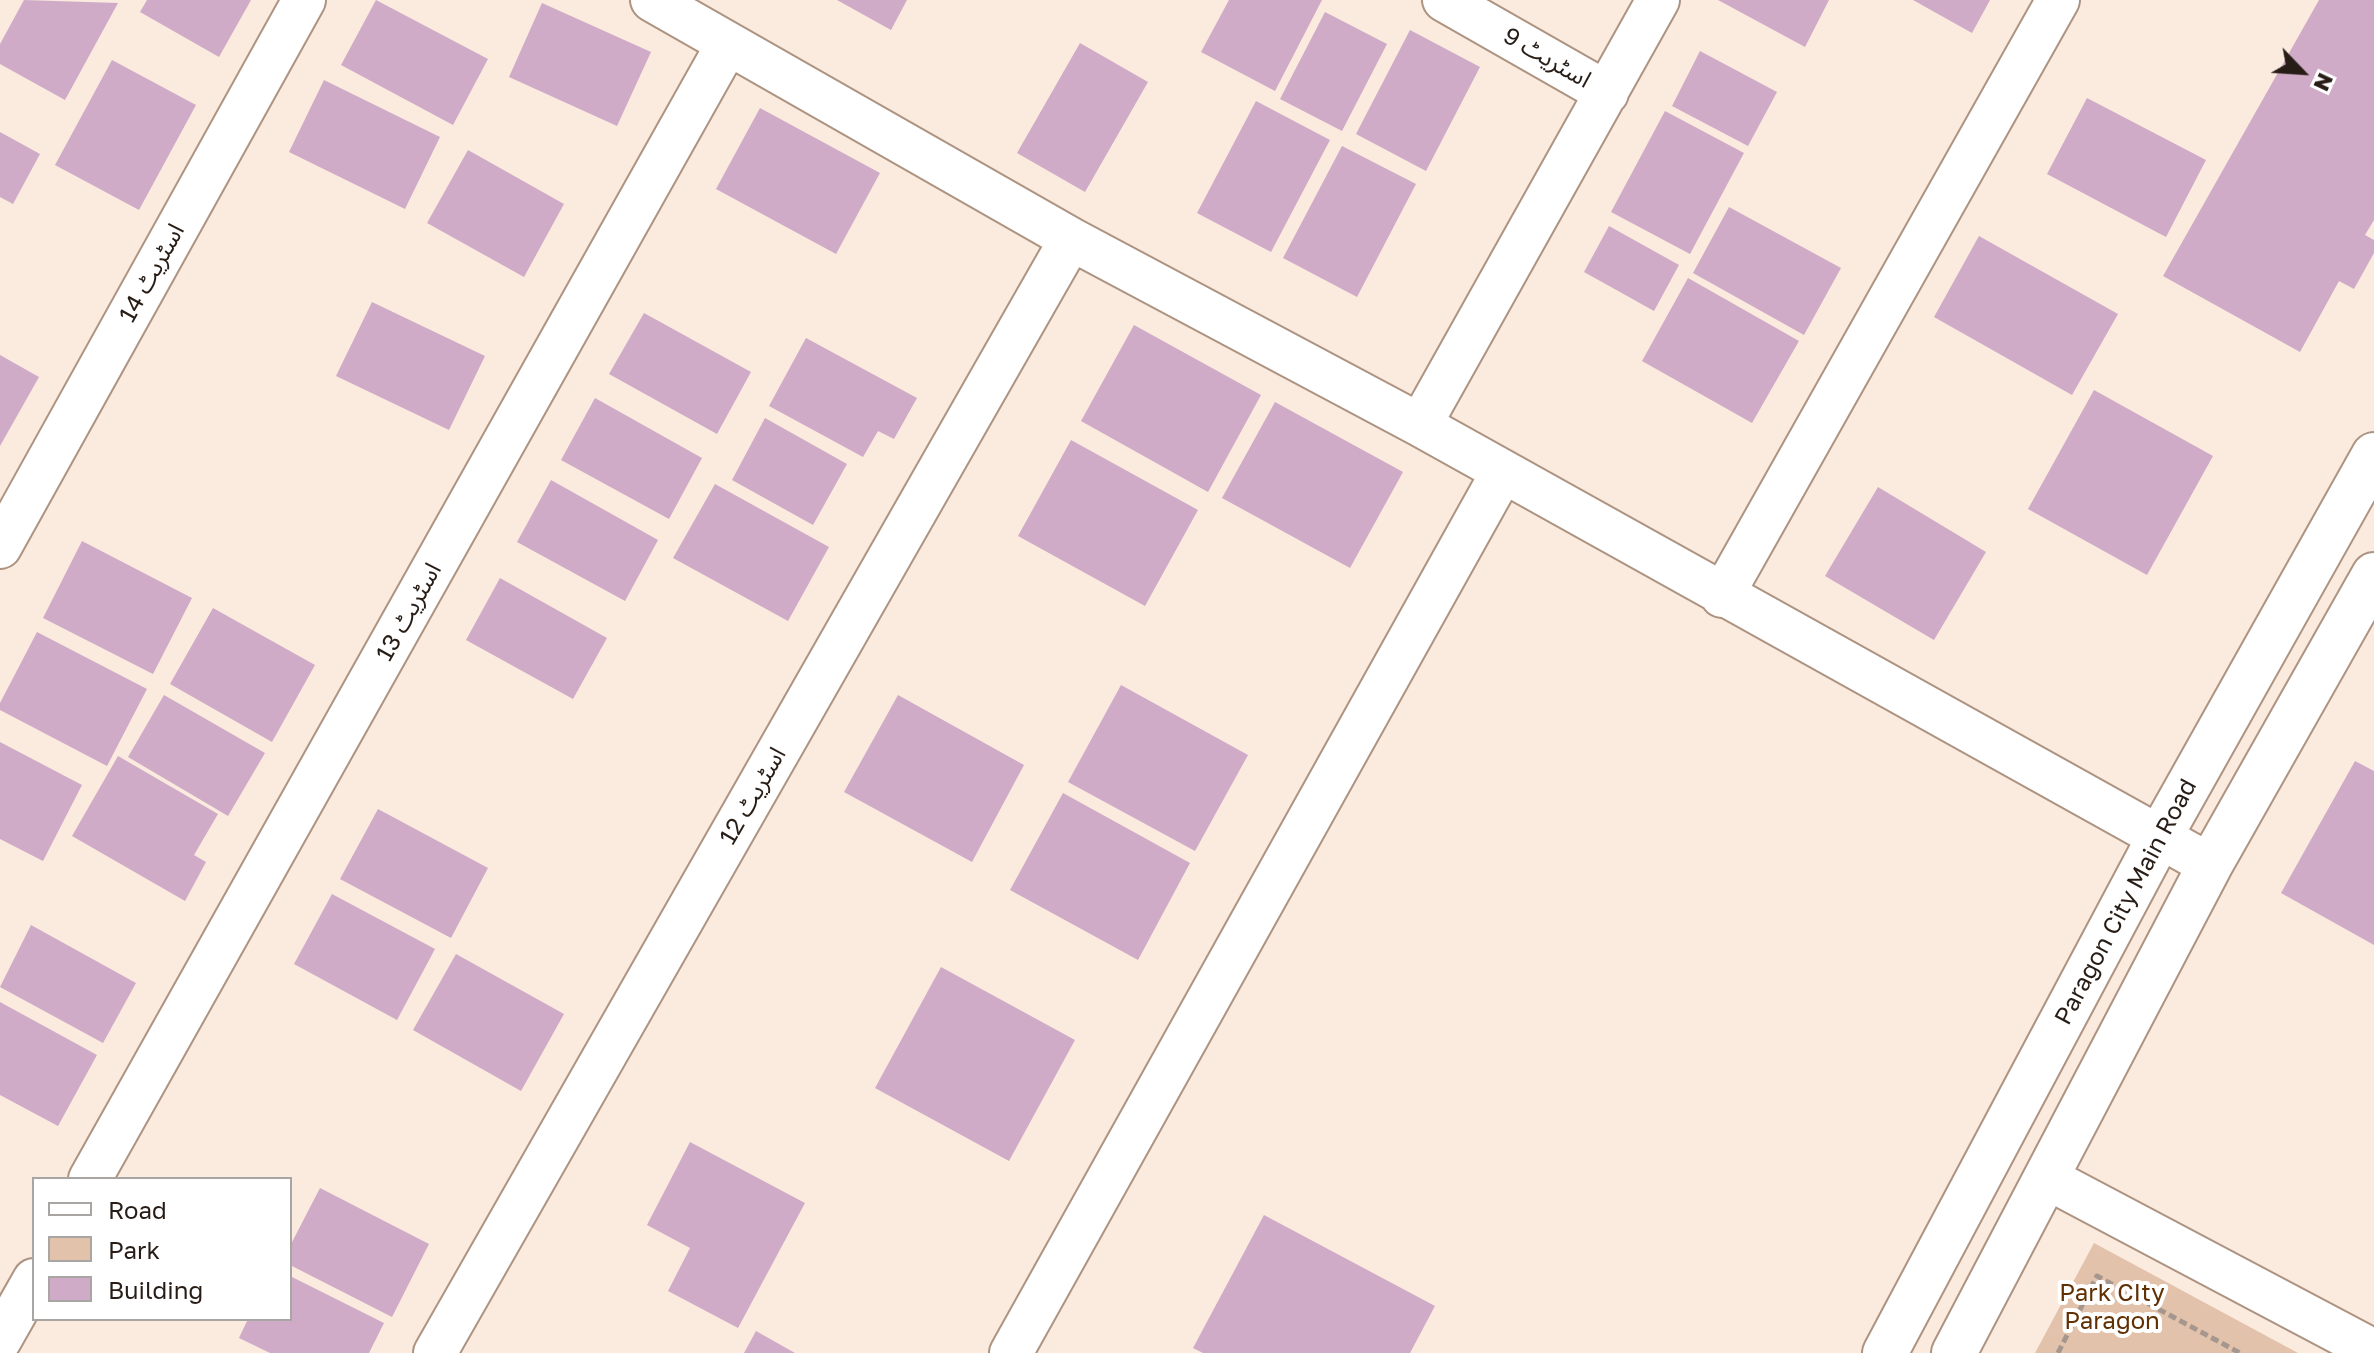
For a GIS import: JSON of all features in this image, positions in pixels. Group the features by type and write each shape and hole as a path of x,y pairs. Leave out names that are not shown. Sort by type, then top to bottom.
{"street":[{"name":"اسٹریٹ 14","path":"0,547 304,0"},
{"path":"652,0 1071,239 1420,425 1722,596 2210,865"},
{"name":"اسٹریٹ 9","path":"1444,0 1607,93"},
{"path":"1420,425 1658,0"},
{"path":"1722,596 2058,0"},
{"name":"اسٹریٹ 13","path":"91,1177 727,45"},
{"name":"اسٹریٹ 12","path":"435,1353 1071,239"},
{"name":"Paragon City Main Road","path":"1885,1353 2159,838 2374,455"},
{"path":"1011,1353 1502,473"},
{"path":"1954,1353 2210,865 2374,575"},
{"path":"2047,1178 2374,1351"},
{"path":"0,1340 32,1284"}],"path":[{"path":"2058,1353 2097,1276 2240,1353"}],"green space":[{"name":"Park CIty Paragon","path":"2094,1243 2298,1353 2035,1353"}],"building":[{"path":"24,0 118,3 65,100 0,64 0,44"},
{"path":"147,0 251,0 219,57 140,12"},
{"path":"376,0 488,59 453,125 341,65"},
{"path":"837,0 907,0 891,30"},
{"path":"1229,0 1322,0 1275,91 1201,52"},
{"path":"1718,0 1829,0 1805,47"},
{"path":"1913,0 1990,0 1972,33"},
{"path":"2319,0 2374,0 2374,220 2365,235 2374,240 2374,253 2354,289 2339,281 2300,352 2163,276"},
{"path":"542,3 651,52 617,126 509,77"},
{"path":"1325,12 1387,44 1342,131 1280,99"},
{"path":"1410,30 1480,67 1426,171 1356,134"},
{"path":"1080,43 1148,82 1085,192 1017,153"},
{"path":"1700,51 1777,92 1748,146 1672,106"},
{"path":"112,60 196,105 139,210 55,165"},
{"path":"324,80 440,137 405,209 289,152"},
{"path":"2087,98 2206,160 2166,237 2047,174"},
{"path":"1256,101 1330,140 1271,252 1197,213"},
{"path":"760,108 880,173 836,254 716,189"},
{"path":"1665,111 1744,153 1690,254 1611,212"},
{"path":"0,132 40,154 13,204 0,197"},
{"path":"1342,146 1416,184 1357,297 1283,258"},
{"path":"468,150 564,204 524,277 427,223"},
{"path":"1729,207 1841,268 1804,335 1693,273"},
{"path":"1609,226 1679,265 1654,311 1584,272"},
{"path":"1979,236 2118,314 2072,395 1934,317"},
{"path":"1688,278 1799,341 1752,423 1642,361"},
{"path":"372,302 485,356 449,430 336,376"},
{"path":"644,313 751,372 717,434 609,374"},
{"path":"1134,325 1261,395 1208,492 1081,421"},
{"path":"806,338 917,398 894,439 878,431 863,457 769,406"},
{"path":"0,355 39,377 0,446"},
{"path":"2094,390 2213,456 2147,575 2028,509"},
{"path":"595,398 702,458 669,519 561,460"},
{"path":"1275,402 1403,472 1350,568 1222,498"},
{"path":"765,418 847,464 813,525 732,480"},
{"path":"1071,440 1198,510 1145,606 1018,536"},
{"path":"551,480 658,540 625,601 517,542"},
{"path":"715,484 829,547 788,621 673,558"},
{"path":"1878,487 1986,552 1934,640 1825,576"},
{"path":"82,541 192,598 153,674 43,618"},
{"path":"500,578 607,638 573,699 466,640"},
{"path":"213,608 315,665 272,742 170,684"},
{"path":"37,632 147,689 107,766 0,710 0,703"},
{"path":"1121,685 1248,755 1195,851 1068,782"},
{"path":"164,695 265,753 228,816 128,757"},
{"path":"898,695 1024,765 972,862 844,792"},
{"path":"0,742 82,785 43,861 0,839"},
{"path":"118,756 218,814 194,855 206,862 185,901 72,836"},
{"path":"2355,761 2374,771 2374,945 2281,893"},
{"path":"1063,793 1190,863 1138,960 1010,890"},
{"path":"378,809 488,868 451,938 340,879"},
{"path":"332,894 435,949 397,1020 294,964"},
{"path":"31,925 136,983 103,1043 0,987"},
{"path":"456,954 564,1014 521,1091 413,1030"},
{"path":"941,967 1075,1040 1009,1161 875,1088"},
{"path":"0,1002 97,1055 58,1126 0,1095"},
{"path":"690,1142 805,1203 738,1328 668,1291 690,1248 647,1225"},
{"path":"320,1188 429,1244 392,1317 292,1266 292,1242"},
{"path":"1264,1215 1435,1306 1410,1353 1203,1353 1193,1348"},
{"path":"292,1277 384,1323 369,1353 270,1353 239,1338 247,1321 292,1321"},
{"path":"756,1331 795,1353 744,1353"}]}
